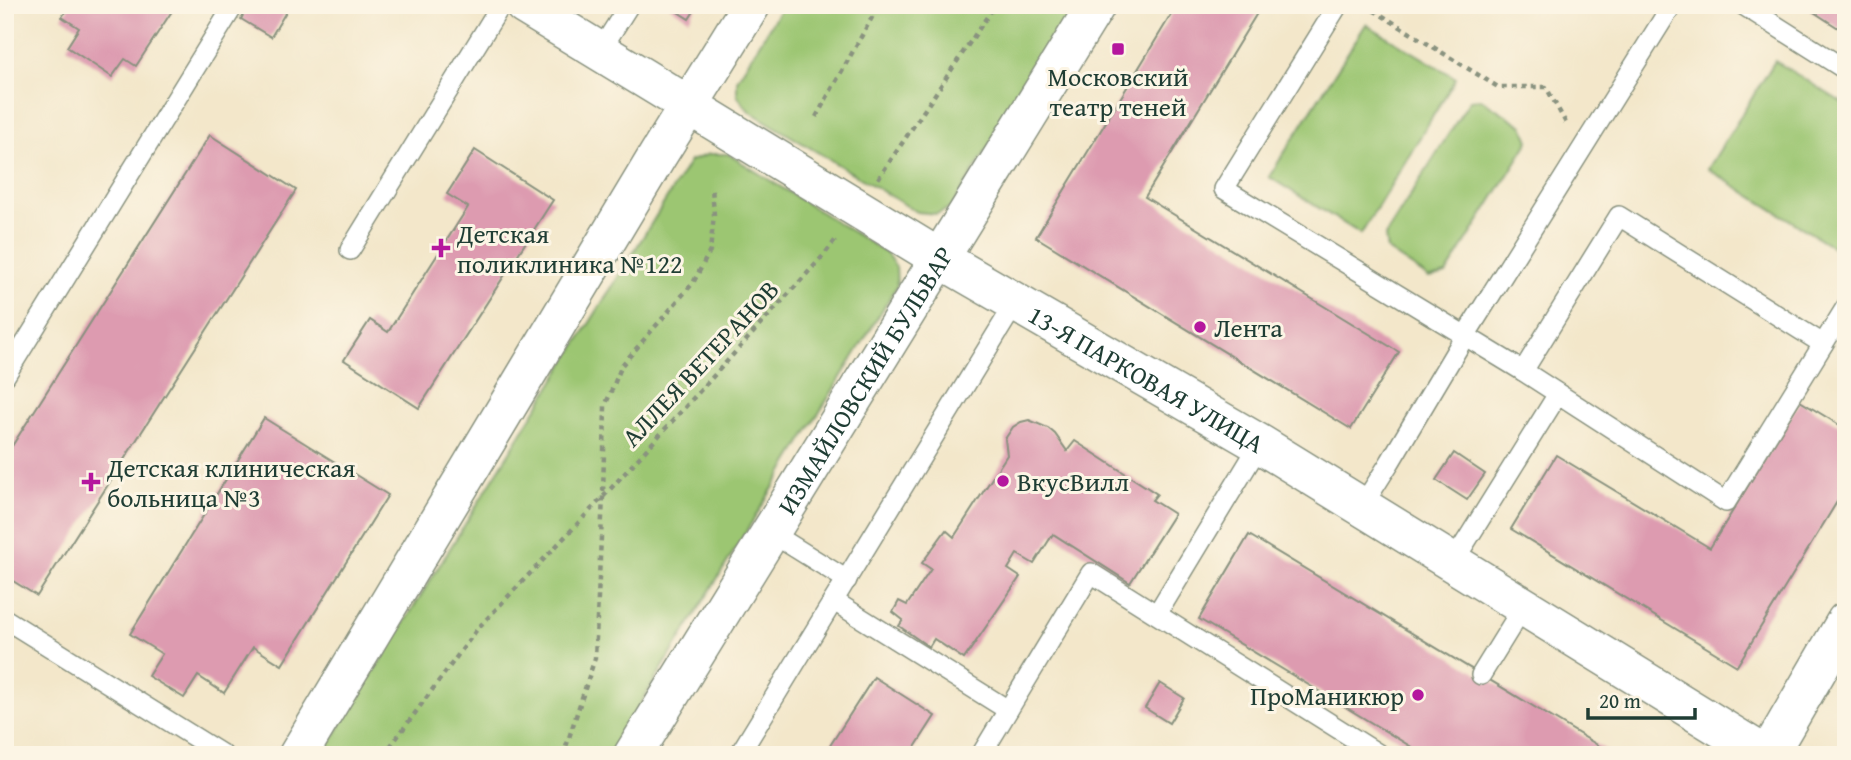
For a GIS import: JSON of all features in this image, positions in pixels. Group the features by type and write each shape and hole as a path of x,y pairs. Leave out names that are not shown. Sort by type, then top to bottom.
{"street":[{"name":"13-Я ПАРКОВАЯ УЛИЦА","path":"524,5 939,258 1260,444 1767,755"},
{"path":"298,755 751,5"},
{"name":"ИЗМАЙЛОВСКИЙ БУЛЬВАР","path":"633,755 1096,5"},
{"path":"1767,755 1846,621"}],"lane":[{"path":"5,376 234,5"},
{"path":"350,250 501,5"},
{"path":"600,51 629,5"},
{"path":"1338,5 1224,189 1523,371 1726,502 1846,307"},
{"path":"1361,508 1672,5"},
{"path":"1743,5 1846,70"},
{"path":"1523,371 1619,216 1823,344"},
{"path":"739,755 1016,302"},
{"path":"1452,564 1558,394"},
{"path":"1157,614 1260,444"},
{"path":"770,532 847,580"},
{"path":"981,755 1091,573 1380,755"},
{"path":"834,601 1008,710"},
{"path":"1481,675 1523,607"},
{"path":"5,619 223,755"}],"path":[{"path":"816,117 879,5"},
{"path":"889,162 995,5"},
{"path":"1365,5 1498,87 1546,88 1583,151"},
{"name":"АЛЛЕЯ ВЕТЕРАНОВ","path":"561,755 565,750 595,658 605,406 622,365 693,283 710,251 714,215 712,187"},
{"name":"АЛЛЕЯ ВЕТЕРАНОВ","path":"384,755 478,628 603,497 824,256"}],"green space":[{"path":"783,5 1076,5 951,208 936,214 917,212 749,111 737,95 737,80"},
{"path":"1366,24 1456,78 1361,234 1269,177"},
{"path":"1775,61 1846,105 1846,255 1708,169"},
{"path":"1481,99 1523,126 1529,141 1446,274 1429,278 1387,250 1385,236 1470,100"},
{"path":"709,154 728,154 886,253 896,267 897,286 609,755 322,755 690,161"}],"building":[{"path":"70,5 176,5 136,66 125,59 112,77 67,47 79,28 62,17"},
{"path":"249,5 290,5 271,37 241,19"},
{"path":"667,5 698,5 689,19"},
{"path":"1177,5 1262,5 1145,197 1399,352 1351,429 1036,237"},
{"path":"1803,5 1846,5 1846,33"},
{"path":"210,135 296,190 37,596 5,576 5,457"},
{"name":"Детская поликлиника №122","path":"475,150 553,200 419,408 344,360 370,320 388,332 468,207 447,194"},
{"path":"1800,401 1846,429 1846,487 1737,666 1511,529 1556,455 1710,548"},
{"path":"264,418 388,495 282,665 253,647 224,693 198,676 184,698 148,676 162,654 130,634"},
{"path":"1029,420 1048,428 1067,451 1075,441 1157,494 1152,500 1174,514 1130,583 1053,534 1034,564 1017,554 1008,569 1020,577 964,659 934,639 929,647 899,626 903,620 893,612 899,601 907,605 931,569 922,563 946,530 954,537 1007,455 1005,439 1013,427"},
{"path":"1454,453 1485,474 1467,500 1436,480"},
{"path":"1249,535 1614,755 1425,755 1199,619"},
{"path":"874,677 935,716 910,755 824,755"},
{"path":"1160,683 1184,698 1169,723 1145,708"}],"place":[{"name":"Московский театр теней","path":"1118,49"},
{"name":"Детская поликлиника №122","path":"441,248"},
{"name":"Лента","path":"1200,327"},
{"name":"ВкусВилл","path":"1003,481"},
{"name":"Детская клиническая больница №3","path":"91,482"},
{"name":"ПроМаникюр","path":"1418,695"}]}
